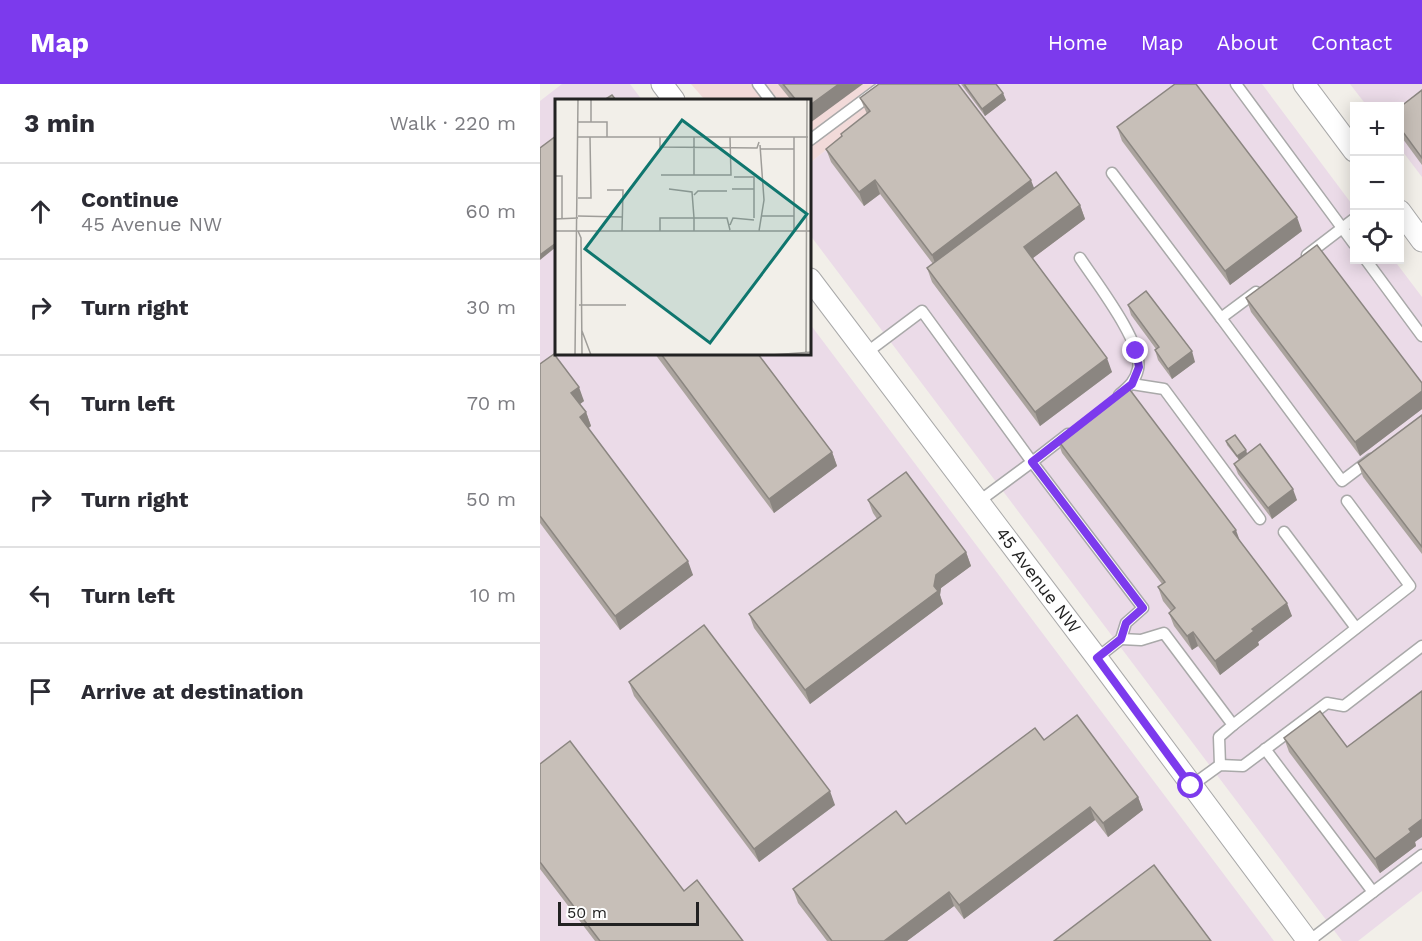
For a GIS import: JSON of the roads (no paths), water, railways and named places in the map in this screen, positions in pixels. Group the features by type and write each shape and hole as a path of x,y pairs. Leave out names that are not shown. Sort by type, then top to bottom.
{"street":[{"path":"662,84 673,99"},
{"path":"1304,84 1350,147"},
{"path":"1404,216 1422,241"},
{"name":"45 Avenue NW","path":"812,282 1309,941"}],"lane":[{"path":"758,84 769,99"},
{"path":"812,139 885,84"},
{"path":"1236,84 1350,238"},
{"path":"1112,173 1342,481 1377,454"},
{"path":"1296,263 1350,222"},
{"path":"1080,258 1127,329 1136,351 1139,367 1132,384 1114,398"},
{"path":"1369,264 1422,336"},
{"path":"1221,318 1268,284"},
{"path":"866,353 922,311 1032,462 1143,608 1126,623 1121,639 1097,658"},
{"path":"1132,384 1164,389 1260,519"},
{"path":"978,502 1078,427"},
{"path":"1220,765 1219,737 1410,586 1347,501"},
{"path":"1284,532 1356,628"},
{"path":"1121,639 1141,640 1164,633 1233,725"},
{"path":"1191,786 1220,765 1243,766 1327,703 1344,706 1422,646"},
{"path":"1265,749 1373,892"},
{"path":"1309,941 1422,855"}]}
